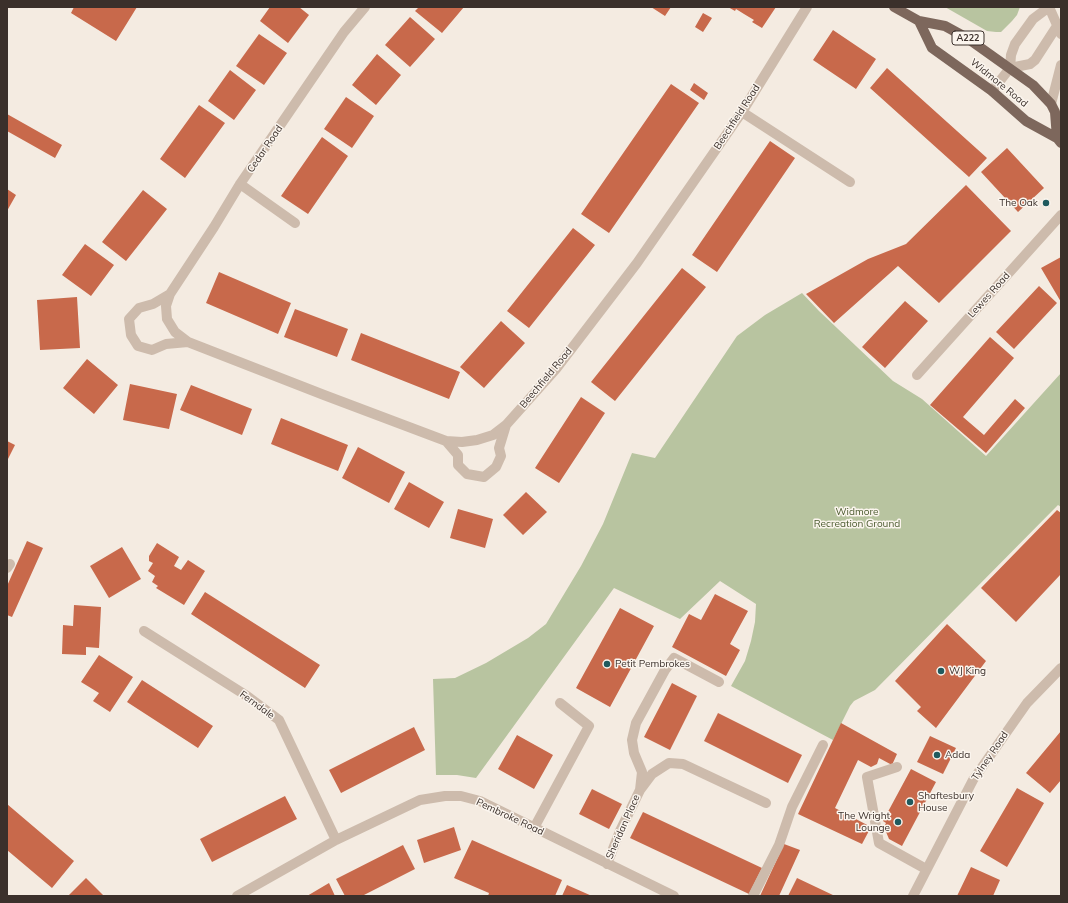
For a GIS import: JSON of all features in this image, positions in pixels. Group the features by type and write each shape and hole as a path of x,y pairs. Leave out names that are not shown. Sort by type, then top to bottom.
{"main road":[{"name":"Widmore Road","path":"894,7 918,21 945,26 967,38 1033,85 1051,104 1059,140"},
{"name":"Widmore Road","path":"918,21 932,48 992,91 1026,121 1059,140"}],"street":[{"name":"Cedar Road","path":"188,342 175,332 167,319 166,306 170,294 240,184 344,32 365,7"},
{"name":"Beechfield Road","path":"446,441 458,455 458,465 467,474 484,477 496,467 501,456 499,448 506,425 556,369 637,263 742,112 807,7"},
{"path":"992,91 1010,68 1011,55 1015,44 1033,19 1049,7 1059,30 1035,60 1030,64 1010,68"},
{"path":"1051,104 1061,65"},
{"path":"742,112 850,182"},
{"path":"240,184 295,223"},
{"name":"Lewes Road","path":"917,375 1061,215"},
{"name":"Cedar Road","path":"170,294 153,304 139,308 129,318 130,335 138,346 152,350 166,344 188,342"},
{"path":"188,342 446,441 462,442 477,440 493,435 506,425"},
{"name":"Ferndale","path":"144,631 247,696 279,720 336,840"},
{"path":"640,790 642,772 634,752 632,740 636,723 665,670 674,658 718,682"},
{"name":"Tylney Road","path":"913,896 973,780 1027,702 1061,668"},
{"path":"534,828 589,726 560,703"},
{"path":"753,896 779,845 792,807 823,745"},
{"path":"640,790 652,774 669,763 683,764 766,803"},
{"path":"897,767 867,776 879,843 926,869"},
{"name":"Sheridan Place","path":"607,864 620,830 640,790"},
{"name":"Pembroke Road","path":"237,896 336,840 420,800 445,796 462,796 480,801 674,896"}],"green space":[{"path":"945,7 1020,7 1017,15 1012,21 1001,32 996,32 987,31"},
{"name":"Widmore Recreation Ground","path":"802,293 893,381 922,399 986,456 1061,373 1061,507 1058,505 875,690 854,701 833,740 731,686 745,661 755,622 756,604 720,581 680,619 614,588 476,778 457,775 436,775 433,679 455,678 486,663 528,638 546,624 581,566 603,524 632,453 655,458 737,336 765,315"}],"building":[{"path":"74,7 137,7 116,41 71,13"},
{"path":"270,7 299,7 309,15 288,43 260,21"},
{"path":"419,7 464,7 442,33 415,11"},
{"path":"651,7 671,7 665,16"},
{"path":"728,7 776,7 762,28 752,22 754,20 736,9 735,11"},
{"path":"703,13 712,18 703,32 695,27"},
{"path":"410,17 435,39 410,67 385,45"},
{"path":"833,30 876,59 856,89 813,60"},
{"path":"259,34 287,53 264,85 236,66"},
{"path":"377,54 401,75 376,105 352,85"},
{"path":"887,68 987,158 969,177 870,88"},
{"path":"230,70 256,90 234,120 208,101"},
{"path":"694,83 708,93 704,100 690,90"},
{"path":"671,84 699,103 609,233 581,214"},
{"path":"346,97 374,116 352,148 324,129"},
{"path":"199,105 225,123 185,178 160,159"},
{"path":"7,114 62,145 55,158 7,131"},
{"path":"322,137 348,156 308,214 281,196"},
{"path":"770,141 795,158 717,272 692,255"},
{"path":"1007,148 1044,188 1018,212 981,172"},
{"path":"966,185 1011,231 939,303 898,266 834,323 806,294 868,259 906,244"},
{"path":"7,189 16,195 7,211"},
{"path":"143,190 167,209 126,261 102,242"},
{"path":"573,228 595,245 529,328 507,311"},
{"path":"85,244 114,265 91,296 62,275"},
{"path":"1061,257 1061,302 1041,268"},
{"path":"682,268 706,287 615,401 591,382"},
{"path":"219,272 291,303 278,334 206,303"},
{"path":"1039,286 1057,303 1014,349 996,332"},
{"path":"77,297 80,348 40,350 37,300"},
{"path":"905,301 928,321 885,368 862,347"},
{"path":"295,309 348,329 337,357 284,337"},
{"path":"501,321 525,343 484,388 460,367"},
{"path":"361,333 460,372 449,399 351,360"},
{"path":"990,337 1014,358 963,417 984,435 1015,399 1025,408 986,453 930,405"},
{"path":"87,359 118,385 94,414 63,388"},
{"path":"130,384 177,394 169,429 123,420"},
{"path":"191,385 252,409 242,435 180,410"},
{"path":"581,397 605,413 559,483 535,468"},
{"path":"281,418 348,445 338,471 271,444"},
{"path":"7,441 15,445 7,461"},
{"path":"358,447 405,472 389,503 342,478"},
{"path":"409,482 444,502 429,528 394,509"},
{"path":"526,492 547,512 523,535 503,515"},
{"path":"458,509 493,519 485,548 450,538"},
{"path":"1057,510 1061,513 1061,574 1016,622 981,588"},
{"path":"27,541 43,548 12,617 7,615 7,586"},
{"path":"157,543 179,557 174,566 181,570 188,560 205,571 184,605 156,588 158,586 152,582 155,576 148,571 153,563 149,561 149,556"},
{"path":"122,547 141,579 109,598 90,566"},
{"path":"205,592 320,665 305,688 191,614"},
{"path":"715,594 748,611 730,644 740,650 726,676 672,647 689,614 701,620"},
{"path":"74,605 101,607 99,648 86,647 86,655 62,654 63,625 73,626"},
{"path":"620,608 654,626 610,707 576,688"},
{"name":"WJ King","path":"947,624 986,661 936,728 917,711 921,707 895,681"},
{"path":"99,655 133,677 110,712 93,701 99,693 81,682"},
{"path":"142,680 213,726 198,748 127,702"},
{"path":"672,683 697,696 670,750 644,737"},
{"path":"718,713 802,755 788,783 704,741"},
{"path":"841,723 897,754 892,765 879,758 877,764 871,767 858,760 835,808 871,827 862,844 798,814"},
{"path":"414,727 425,750 341,793 329,770"},
{"path":"1061,731 1061,780 1050,793 1026,773"},
{"path":"517,735 553,755 534,789 498,769"},
{"name":"Adda","path":"930,736 956,748 943,774 917,762"},
{"name":"Shaftesbury House","path":"911,769 936,782 902,846 889,839 884,827 886,823 883,821"},
{"path":"1017,788 1044,803 1007,867 980,851"},
{"path":"592,789 622,804 609,829 579,814"},
{"path":"285,796 297,819 212,862 200,839"},
{"path":"7,804 74,861 52,888 7,850"},
{"path":"643,812 762,868 749,894 630,838"},
{"path":"454,827 461,850 424,863 417,840"},
{"path":"472,840 562,880 555,896 488,896 489,893 454,878"},
{"path":"784,844 800,850 779,896 760,896"},
{"path":"403,845 415,869 362,896 345,896 336,879"},
{"path":"971,867 1000,880 993,896 957,896"},
{"path":"86,878 104,896 68,896"},
{"path":"797,878 835,896 788,896"},
{"path":"329,883 335,896 307,896"},
{"path":"567,885 592,896 562,896"}],"place":[{"name":"The Oak","path":"1046,203"},
{"name":"Petit Pembrokes","path":"607,664"},
{"name":"WJ King","path":"941,671"},
{"name":"Adda","path":"937,755"},
{"name":"Shaftesbury House","path":"910,802"},
{"name":"The Wright Lounge","path":"898,822"}]}
